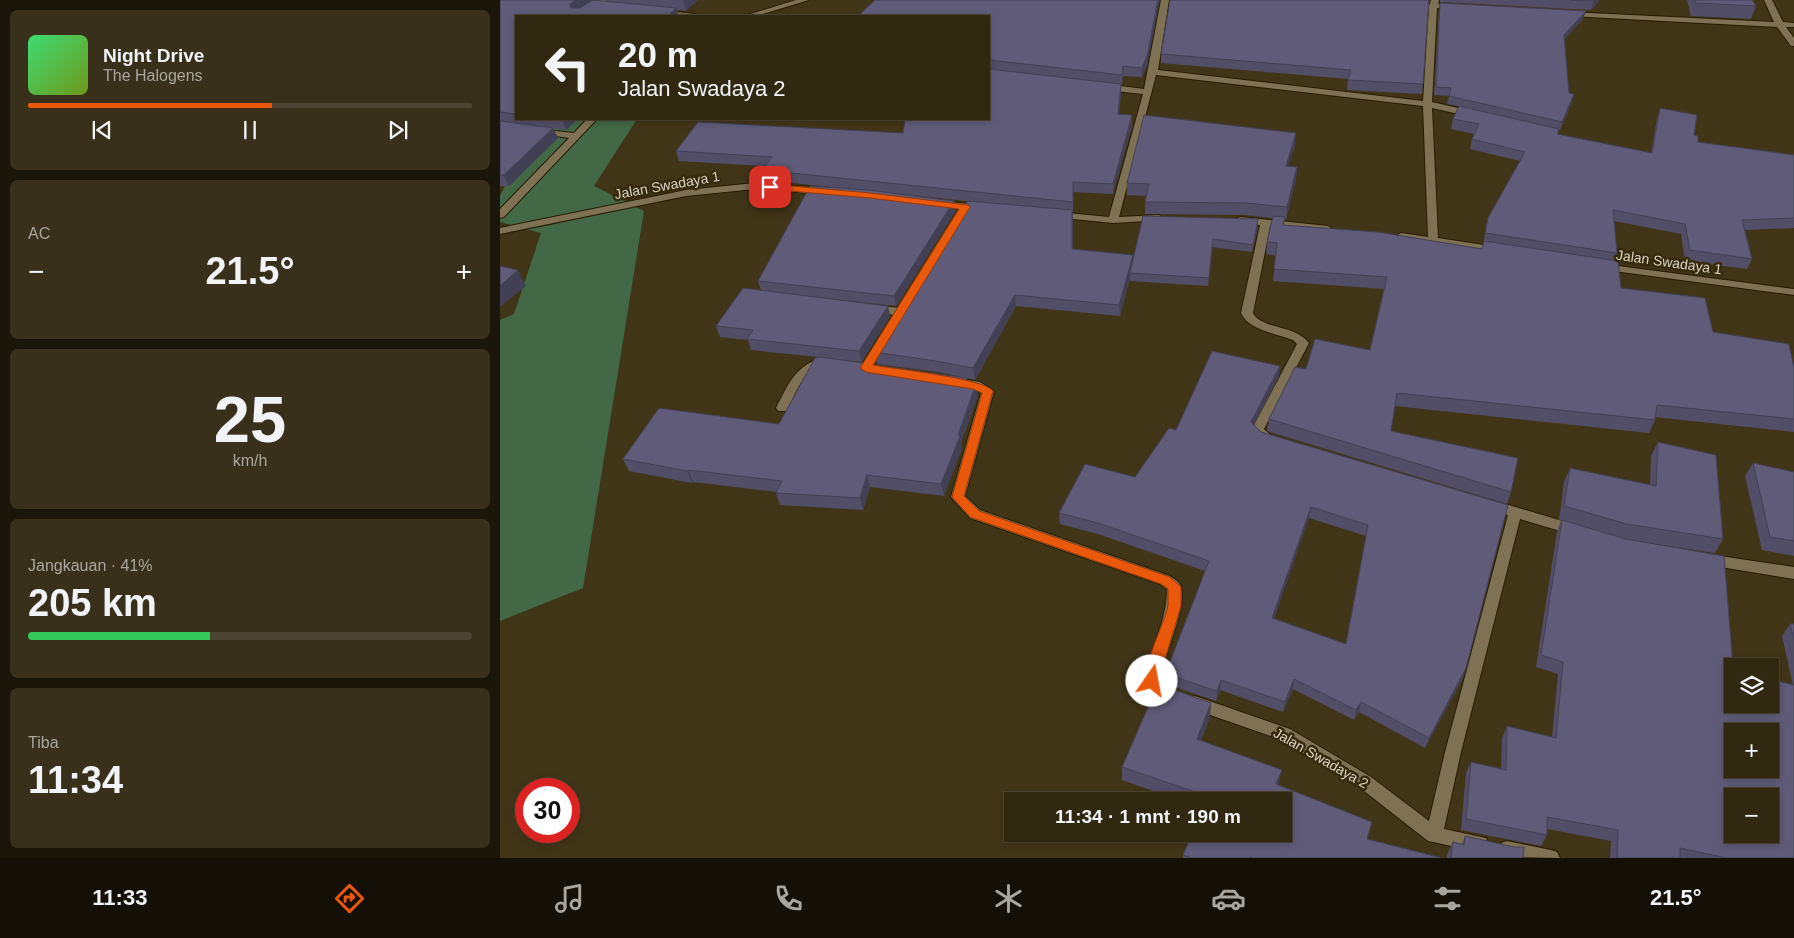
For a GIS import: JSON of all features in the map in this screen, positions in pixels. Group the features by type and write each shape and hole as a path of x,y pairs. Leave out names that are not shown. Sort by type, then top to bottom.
{"street":[{"path":"580,15 602,0"},
{"path":"788,0 803,1"},
{"path":"1113,220 1153,72 1165,0"},
{"path":"1768,0 1780,25 1794,44"},
{"path":"752,15 803,1"},
{"path":"1434,240 1427,104 1434,3 1462,8"},
{"path":"594,5 613,7"},
{"path":"649,11 686,15"},
{"path":"1562,13 1794,25"},
{"path":"1153,72 1427,104 1485,118"},
{"path":"1098,86 1147,92"},
{"path":"500,215 591,120"},
{"path":"529,130 576,136"},
{"name":"Jalan Swadaya 1","path":"500,231 686,193 755,186 833,192"},
{"path":"930,202 963,211 994,210"},
{"path":"1050,215 1113,220 1166,218"},
{"path":"1227,219 1335,229"},
{"path":"1266,222 1247,313 1254,322 1297,337 1303,343 1258,429 1258,433 1266,438 1284,444"},
{"path":"1394,236 1434,240 1506,252"},
{"name":"Jalan Swadaya 1","path":"1596,266 1794,292"},
{"path":"893,372 862,367 910,297"},
{"path":"861,307 900,312"},
{"path":"782,408 804,370 810,365 825,362 841,365"},
{"name":"Jalan Swadaya 2","path":"948,381 976,385 988,391 958,497 975,514 1165,580 1174,587 1174,606 1155,664 1152,681 1164,692 1284,734 1365,782 1434,835 1551,858"},
{"path":"1478,501 1591,536"},
{"path":"1434,835 1453,752 1515,512"},
{"path":"1696,558 1794,573"}],"green space":[{"path":"545,120 636,120 594,186 644,211 583,588 500,621 500,320 514,314 541,233 500,222 500,196 528,139"}],"building":[{"path":"500,0 576,0 570,4 571,8 580,8 593,0 676,8 669,15 515,15 515,114 500,112"},
{"path":"875,0 1158,0 1147,56 1142,68 1123,66 1122,75 990,60 990,15 859,15"},
{"path":"1170,0 1429,0 1423,84 1348,80 1351,70 1161,54"},
{"path":"1695,0 1752,0 1756,6 1695,3"},
{"path":"1440,3 1586,11 1564,35 1569,93 1574,94 1562,122 1449,96 1451,88 1436,87"},
{"path":"990,69 1121,84 1118,114 1132,115 1113,184 1073,182 1073,202 762,170 772,157 676,151 698,122 903,133 905,120 990,120"},
{"path":"1459,106 1559,129 1557,134 1652,153 1660,108 1697,115 1694,135 1698,136 1698,142 1794,155 1794,218 1742,220 1752,259 1690,250 1685,224 1613,210 1617,253 1485,233 1488,218 1525,152 1472,139 1479,124 1453,119"},
{"path":"1144,115 1296,133 1286,166 1297,167 1287,207 1246,203 1145,202 1149,184 1127,183"},
{"path":"500,121 553,128 504,175 500,175"},
{"path":"810,186 868,190 954,201 894,296 758,281"},
{"path":"968,201 1072,210 1072,249 1133,255 1119,305 1015,295 973,368 874,352"},
{"path":"1143,216 1258,219 1253,245 1213,239 1209,278 1130,273"},
{"path":"1273,216 1285,217 1283,225 1378,232 1482,249 1484,241 1618,261 1621,288 1705,298 1713,332 1789,344 1794,368 1794,419 1657,405 1655,420 1397,393 1391,431 1518,458 1511,492 1269,419 1295,367 1306,369 1315,339 1370,350 1387,277 1274,269 1277,243 1267,242"},
{"path":"500,266 518,270 500,286"},
{"path":"743,288 888,306 859,351 747,339 753,330 716,326"},
{"path":"1212,351 1280,366 1251,422 1261,432 1508,505 1466,668 1429,738 1361,702 1356,710 1294,679 1285,702 1221,680 1217,691 1169,675 1166,672 1209,561 1098,523 1059,513 1085,464 1135,477 1169,428 1176,430","holes":["1311,507 1368,525 1346,644 1272,618"]},
{"path":"821,357 967,378 964,383 976,384 958,435 960,436 941,484 867,475 860,498 776,493 782,481 687,471 623,459 659,408 779,424 815,358"},
{"path":"1658,442 1716,455 1723,539 1627,524 1564,506 1570,468 1656,486"},
{"path":"1753,463 1794,472 1794,541 1770,537"},
{"path":"1562,520 1626,539 1724,556 1732,658 1724,658 1724,713 1779,713 1779,681 1794,685 1794,858 1727,858 1680,848 1680,858 1617,858 1618,830 1547,817 1547,835 1466,819 1471,762 1506,770 1507,726 1556,738 1563,662 1541,655"},
{"path":"1790,624 1794,624 1794,640"},
{"path":"1158,684 1211,703 1197,739 1282,770 1276,784 1372,822 1367,839 1442,858 1192,858 1183,855 1189,842 1292,842 1292,792 1195,792 1122,767"},
{"path":"1465,836 1514,847 1524,847 1523,858 1451,858 1453,842 1464,845"}],"route":[{"path":"770,187 870,195 965,207 866,368 976,385 988,391 958,497 975,514 1165,580 1174,587 1174,606 1155,664 1152,681"}]}
